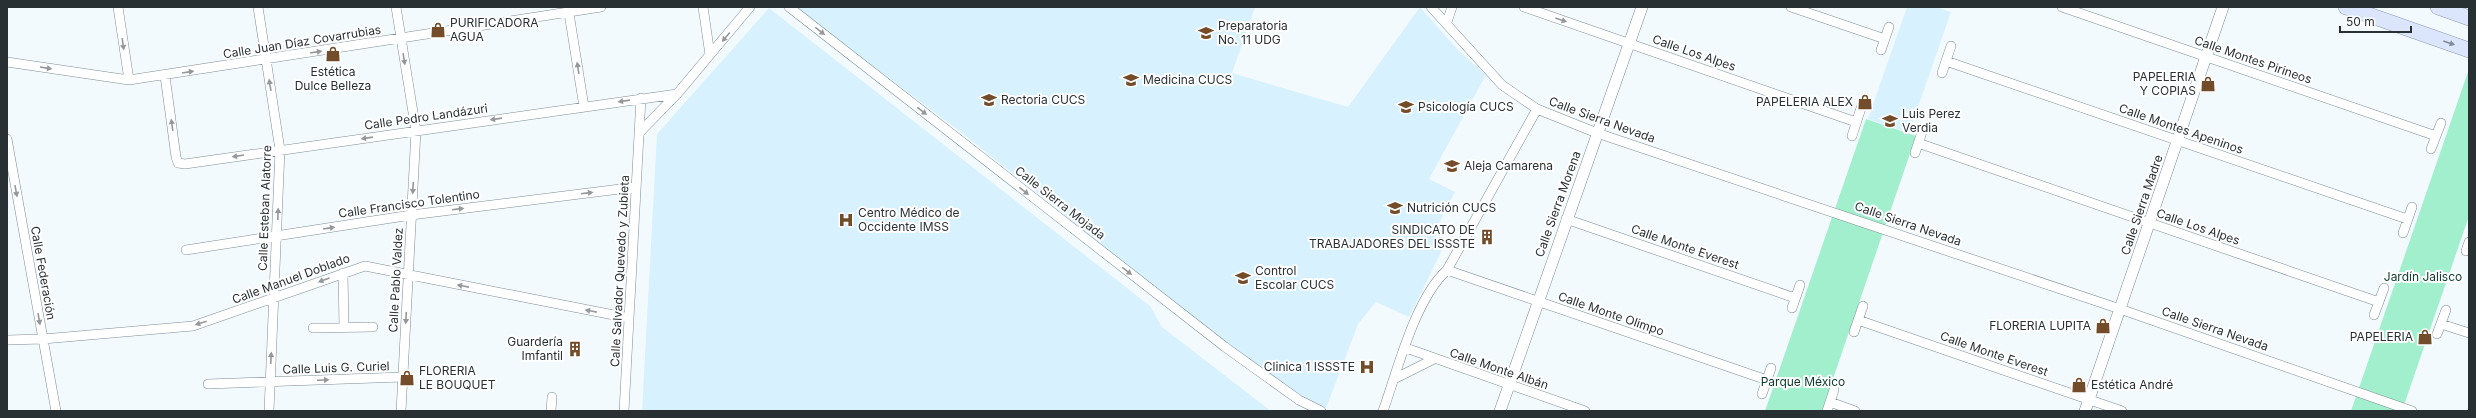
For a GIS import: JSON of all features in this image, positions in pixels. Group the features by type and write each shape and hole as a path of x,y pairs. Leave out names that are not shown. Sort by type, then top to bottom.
{"main road":[{"path":"2346,7 2469,50"},
{"path":"2438,7 2469,18"}],"street":[{"path":"118,7 129,80"},
{"name":"Calle Esteban Alatorre","path":"258,7 280,150 269,411"},
{"name":"Calle Pablo Valdez","path":"396,7 416,131 401,411"},
{"name":"Calle Juan Díaz Covarrubias","path":"7,62 129,80 166,76 569,10 601,7"},
{"path":"703,7 710,55"},
{"path":"639,133 677,94 750,7"},
{"name":"Calle Sierra Mojada","path":"789,7 1225,347 1299,400 1321,411"},
{"name":"Calle Sierra Nevada","path":"1431,7 1447,22 1502,86 1537,109 1597,133 2120,309 2412,411"},
{"path":"1447,22 1452,7"},
{"name":"Calle Los Alpes","path":"1524,7 1856,122"},
{"name":"Calle Sierra Morena","path":"1500,411 1537,301 1642,7"},
{"path":"1791,7 1885,39"},
{"name":"Calle Montes Pirineos","path":"2062,7 2436,136"},
{"name":"Calle Sierra Madre","path":"2085,411 2223,7"},
{"path":"569,10 584,107"},
{"path":"1881,50 1889,27"},
{"path":"1942,73 1951,46"},
{"name":"Calle Montes Apeninos","path":"1946,61 2407,219"},
{"name":"Calle Pedro Landázuri","path":"166,76 178,163 185,164 677,94"},
{"name":"Calle Salvador Quevedo y Zubieta","path":"624,411 641,98"},
{"path":"1852,136 1861,108"},
{"path":"1383,411 1427,292 1435,281 1447,270 1537,109"},
{"path":"2431,149 2440,123"},
{"path":"1915,153 1923,129"},
{"name":"Calle Federación","path":"7,139 56,411"},
{"name":"Calle Los Alpes","path":"1918,143 2379,302"},
{"name":"Calle Francisco Tolentino","path":"186,250 411,215 636,187"},
{"path":"2403,233 2412,207"},
{"name":"Calle Monte Everest","path":"1566,219 1795,298"},
{"name":"Calle Manuel Doblado","path":"7,340 43,339 193,326 365,266 408,276 629,318"},
{"name":"Calle Monte Olimpo","path":"1447,270 1767,380"},
{"path":"343,273 344,327"},
{"path":"1792,308 1800,285"},
{"path":"2374,315 2384,288"},
{"path":"1854,332 1863,306"},
{"path":"2437,334 2446,310"},
{"name":"Calle Monte Everest","path":"1858,320 2122,411"},
{"path":"2441,324 2469,334"},
{"path":"313,328 373,326"},
{"name":"Calle Monte Albán","path":"1406,348 1585,411"},
{"path":"1394,379 1434,359"},
{"path":"1762,394 1771,368"},
{"name":"Calle Luis G. Curiel","path":"208,384 403,377"},
{"path":"1834,390 1828,407 1855,411"},
{"path":"551,411 552,397"}],"shaded area":[{"path":"794,7 1255,7 1232,73 1348,107 1420,7 1458,50 1486,75 1429,179 1455,192 1433,235 1446,242 1409,317 1376,302 1358,324 1325,411 1302,405 966,136"},
{"path":"1907,7 1935,7 1951,12 1909,133 1868,119"},
{"name":"Centro Médico de Occidente IMSS","path":"769,8 1150,306 1162,327 1271,411 642,411 657,134"}],"green space":[{"name":"Jardín Jalisco","path":"2469,69 2469,216 2402,411 2351,411"},
{"name":"Parque México","path":"1866,119 1916,136 1822,411 1765,411"}],"place":[{"name":"PURIFICADORA AGUA","path":"438,30"},
{"name":"Preparatoria No. 11 UDG","path":"1206,33"},
{"name":"Estética Dulce Belleza","path":"333,54"},
{"name":"Medicina CUCS","path":"1131,80"},
{"name":"PAPELERIA Y COPIAS","path":"2208,84"},
{"name":"Rectoria CUCS","path":"989,100"},
{"name":"PAPELERIA ALEX","path":"1865,102"},
{"name":"Psicología CUCS","path":"1406,107"},
{"name":"Luis Perez Verdia","path":"1890,121"},
{"name":"Aleja Camarena","path":"1452,166"},
{"name":"Nutrición CUCS","path":"1395,208"},
{"name":"Centro Médico de Occidente IMSS","path":"846,220"},
{"name":"SINDICATO DE TRABAJADORES DEL ISSSTE","path":"1487,237"},
{"name":"Control Escolar CUCS","path":"1243,278"},
{"name":"FLORERIA LUPITA","path":"2103,326"},
{"name":"PAPELERIA","path":"2425,337"},
{"name":"Guardería Imfantil","path":"575,349"},
{"name":"Clinica 1 ISSSTE","path":"1367,367"},
{"name":"FLORERIA LE BOUQUET","path":"407,378"},
{"name":"Estética André","path":"2079,385"}]}
